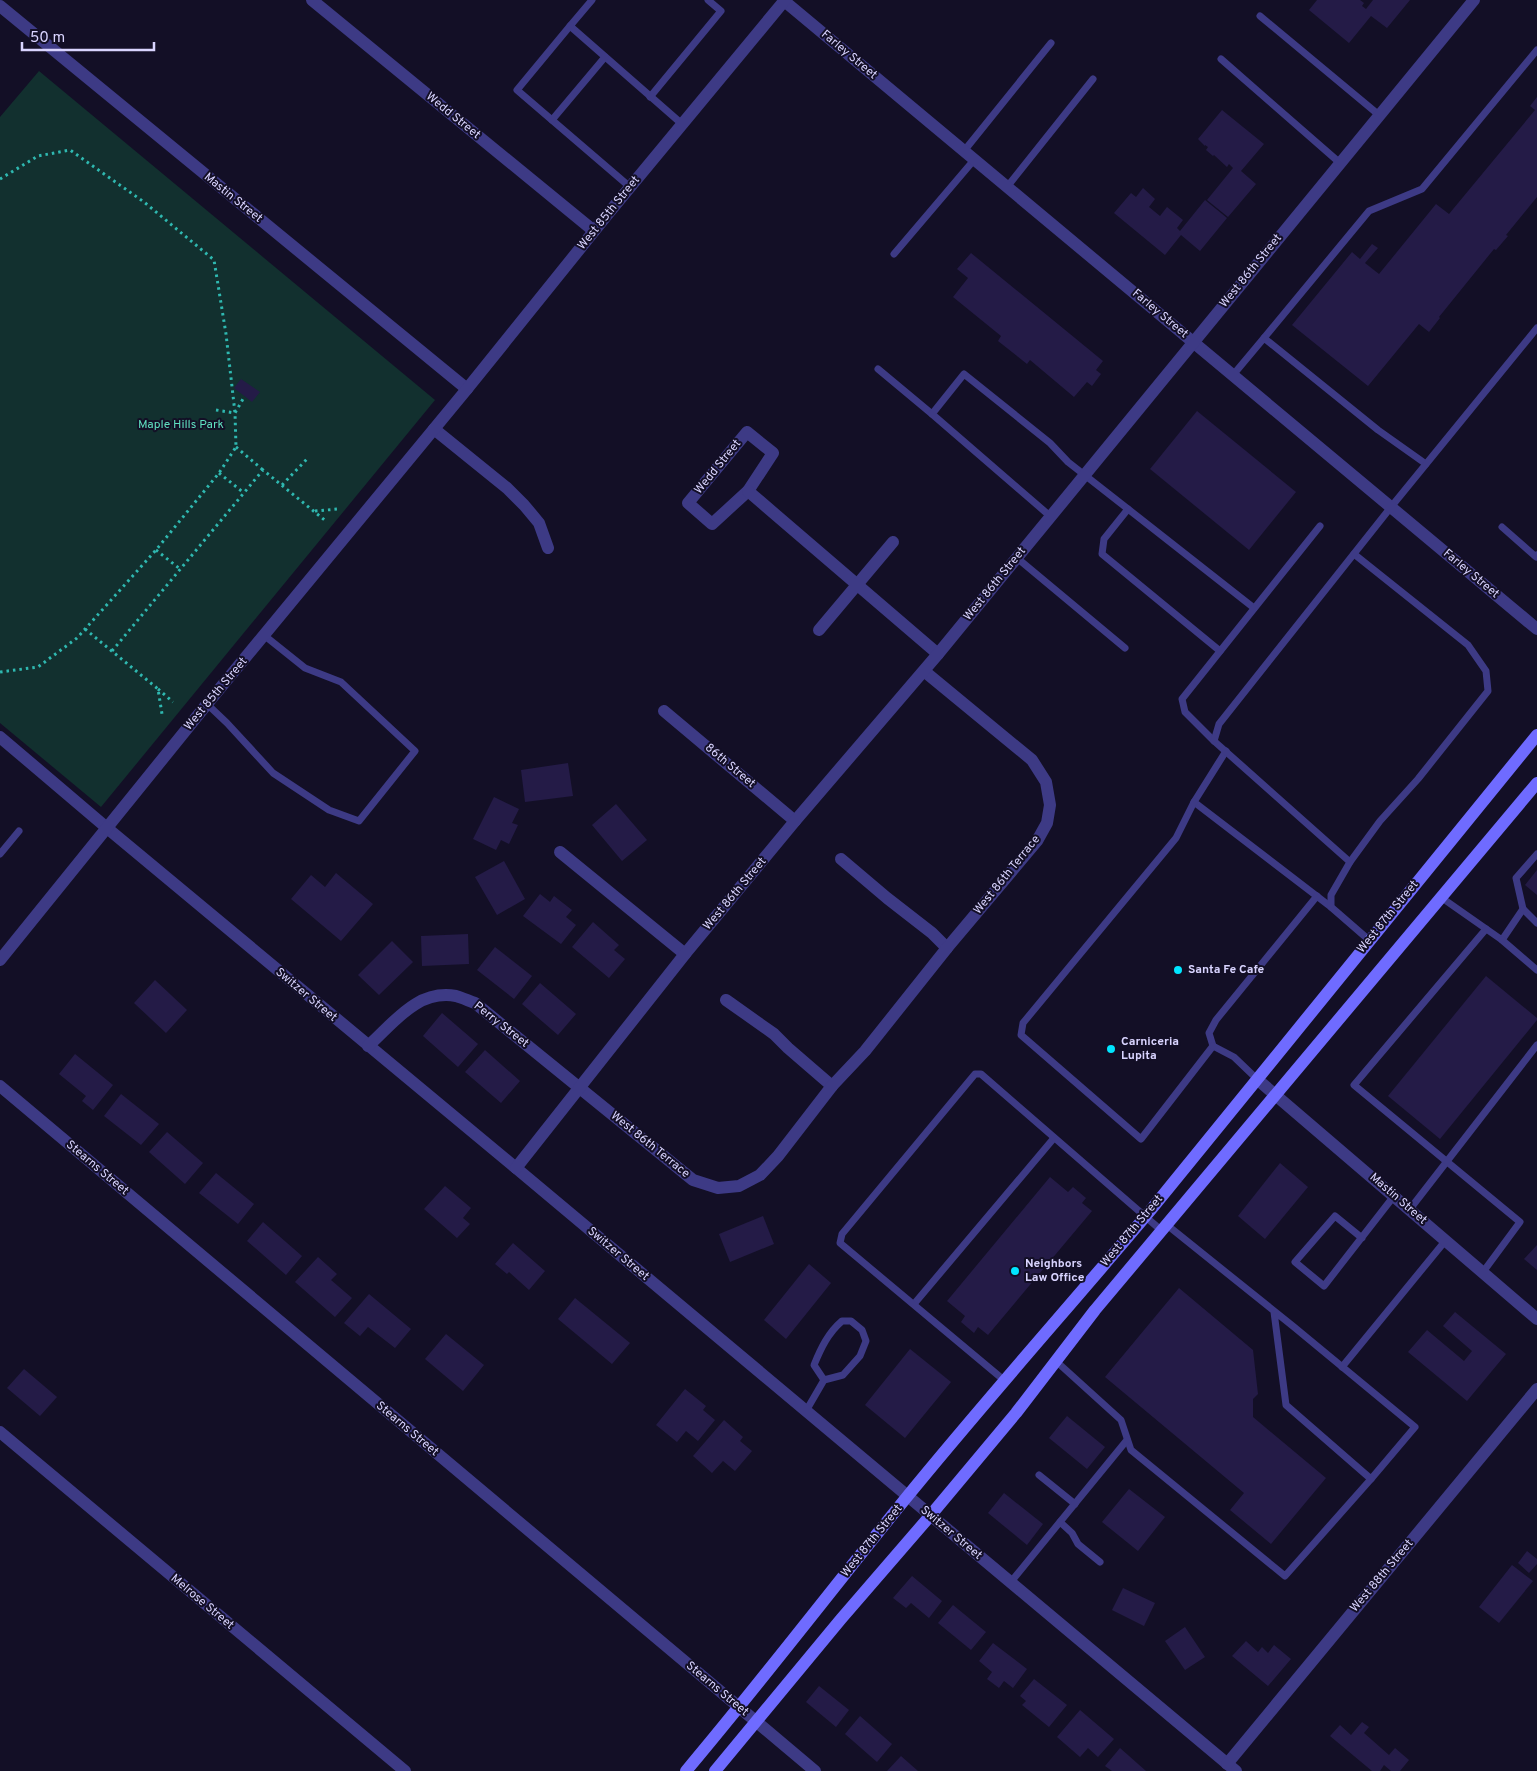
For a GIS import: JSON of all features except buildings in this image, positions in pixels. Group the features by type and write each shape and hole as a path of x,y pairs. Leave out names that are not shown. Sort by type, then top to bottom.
{"main road":[{"name":"West 87th Street","path":"686,1771 740,1707 908,1496 1258,1080 1537,735"},
{"name":"West 87th Street","path":"715,1771 1057,1362 1095,1310 1537,783"}],"street":[{"name":"Wedd Street","path":"312,0 594,231"},
{"name":"West 85th Street","path":"0,960 207,704 467,390 594,231 784,0"},
{"name":"Farley Street","path":"784,0 1537,629"},
{"name":"West 86th Street","path":"516,1168 578,1088 795,821 924,671 1474,0"},
{"name":"Mastin Street","path":"0,6 467,390"},
{"path":"434,429 507,488 524,505 539,524 548,548"},
{"name":"Wedd Street","path":"746,432 774,453 748,491 712,524 688,503 746,432"},
{"path":"748,491 938,654"},
{"path":"819,630 892,542"},
{"name":"West 86th Terrace","path":"578,1088 693,1180 718,1188 739,1186 760,1175 778,1156 832,1086 865,1051 947,948 1037,841 1047,824 1050,805 1046,782 1032,760 924,671"},
{"name":"86th Street","path":"664,711 795,821"},
{"name":"Switzer Street","path":"0,737 1231,1767"},
{"path":"560,852 686,954"},
{"path":"841,858 887,898 932,933 947,948"},
{"name":"Perry Street","path":"368,1046 403,1011 418,1001 437,996 457,996 475,1003 578,1088"},
{"path":"726,1000 774,1034 832,1086"},
{"name":"Mastin Street","path":"1258,1080 1537,1318"},
{"name":"Stearns Street","path":"0,1086 815,1771"},
{"name":"West 88th Street","path":"1231,1767 1537,1389"},
{"name":"Melrose Street","path":"0,1432 404,1771"}],"lane":[{"path":"592,0 516,90 630,187"},
{"path":"650,96 720,11 708,0"},
{"path":"1260,16 1379,115"},
{"path":"570,26 682,124"},
{"path":"894,254 1052,42"},
{"path":"1233,375 1369,211 1422,190 1537,50"},
{"path":"552,120 605,57"},
{"path":"1221,59 1340,162"},
{"path":"1007,186 1093,80"},
{"path":"1214,741 1219,724 1391,507 1537,328"},
{"path":"1264,338 1378,430 1426,464"},
{"path":"878,369 1050,516"},
{"path":"932,414 964,374 1050,443 1068,462 1254,608"},
{"path":"1128,509 1104,539 1102,554 1220,651"},
{"path":"1320,526 1182,699 1185,712 1214,741 1350,862"},
{"path":"1502,527 1536,557 1537,555"},
{"path":"1331,907 1331,895 1350,862 1380,821 1418,780 1488,691 1486,671 1468,645 1354,554"},
{"path":"1017,558 1125,648"},
{"path":"207,704 273,773 329,810 359,821 415,750 341,682 305,668 265,636"},
{"path":"1214,1046 1141,1139 1021,1035 1023,1023 1176,838 1194,802 1226,752"},
{"path":"1194,802 1317,896 1370,940"},
{"path":"0,854 19,831"},
{"path":"1537,854 1516,878 1523,909 1537,923"},
{"path":"1258,1080 1234,1057 1214,1046 1209,1033 1216,1020 1317,896"},
{"path":"1442,898 1502,940 1537,970"},
{"path":"1502,940 1523,909"},
{"path":"1483,1272 1520,1222 1354,1085 1486,929"},
{"path":"1410,1209 1537,1045"},
{"path":"1005,1381 840,1243 842,1234 975,1074 981,1074 1144,1217 1164,1228 1274,1312 1415,1427 1285,1576 1131,1450 1121,1420 1057,1362"},
{"path":"914,1304 1054,1138"},
{"path":"1362,1238 1335,1216 1296,1262 1324,1286 1362,1238 1394,1196"},
{"path":"1342,1367 1446,1240"},
{"path":"1274,1312 1286,1405 1371,1479"},
{"path":"806,1411 824,1380 843,1375 860,1356 866,1341 862,1330 851,1321 842,1321 834,1327 822,1345 814,1365 824,1380"},
{"path":"1010,1583 1128,1440"},
{"path":"1039,1475 1075,1504"},
{"path":"1060,1522 1072,1533 1078,1544 1100,1562"}],"path":[{"path":"0,179 38,156 70,150 144,202 214,260 226,334 236,447 219,473 156,550 77,638 38,667 0,672"},
{"path":"234,413 243,400"},
{"path":"216,410 234,413"},
{"path":"236,447 327,522"},
{"path":"282,485 307,459"},
{"path":"112,651 263,470"},
{"path":"219,473 244,493"},
{"path":"314,511 338,509"},
{"path":"156,550 180,569"},
{"path":"85,629 173,702"},
{"path":"158,689 162,714"}],"green space":[{"name":"Maple Hills Park","path":"39,71 435,400 101,807 0,723 0,117"}],"place":[{"name":"Santa Fe Cafe","path":"1178,970"},
{"name":"Carniceria Lupita","path":"1111,1049"},
{"name":"Neighbors Law Office","path":"1015,1271"}]}
